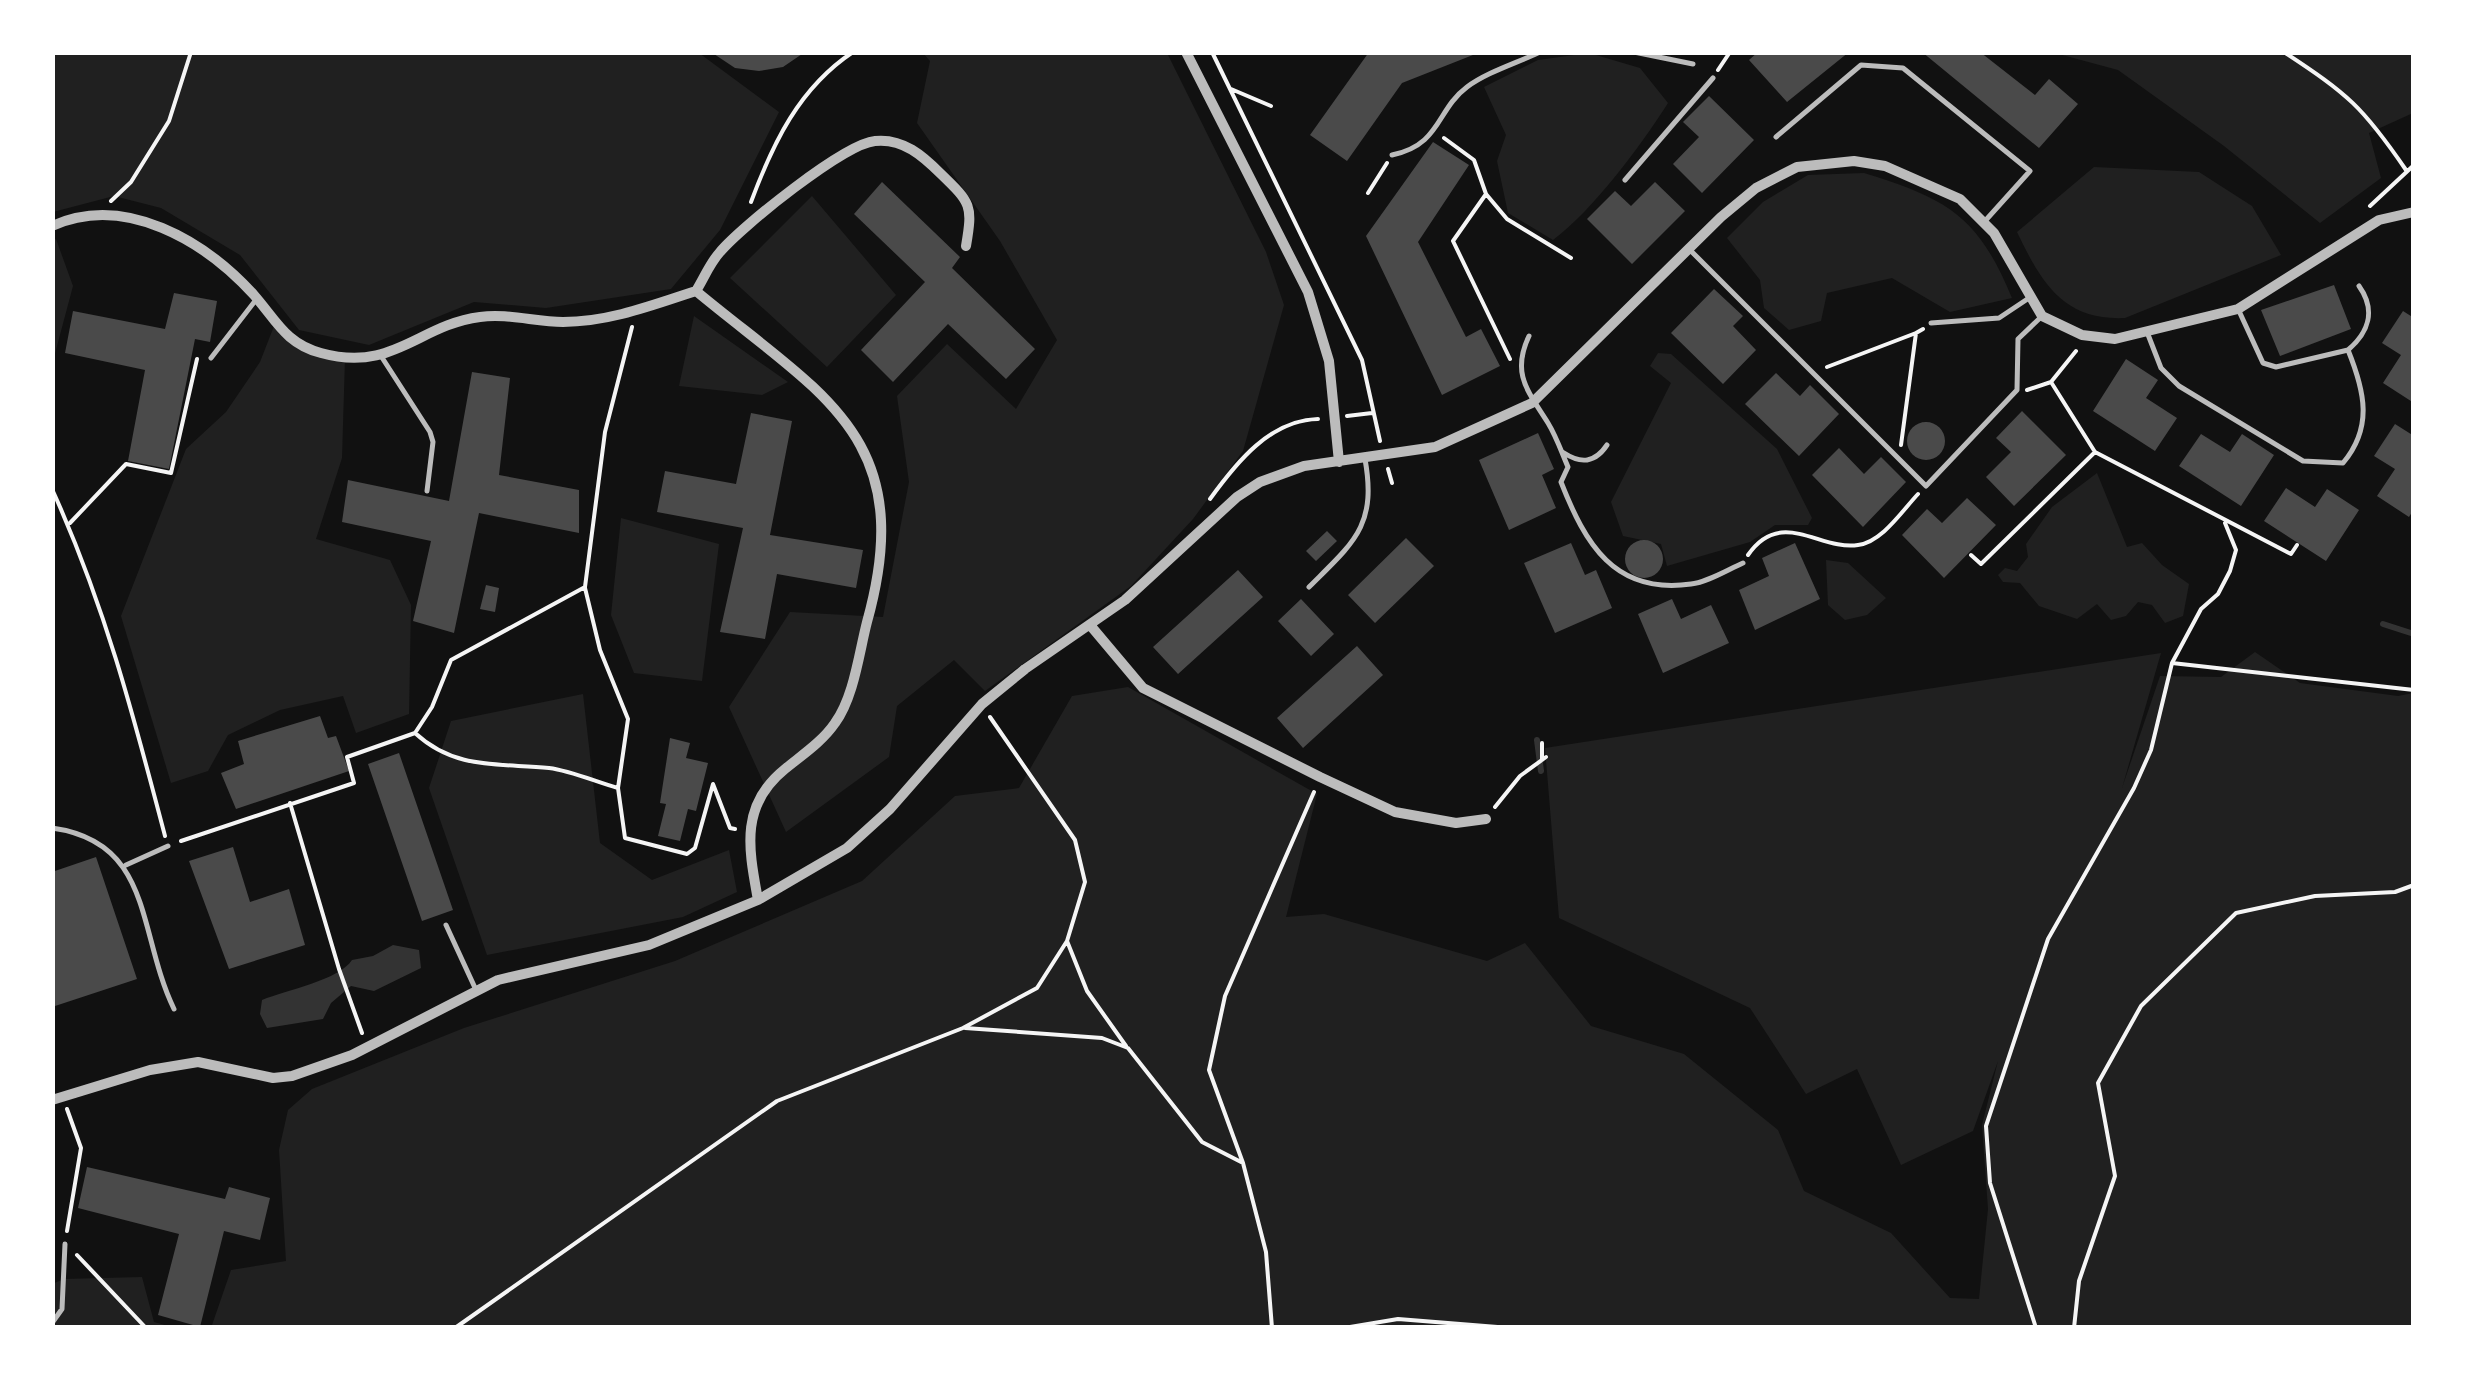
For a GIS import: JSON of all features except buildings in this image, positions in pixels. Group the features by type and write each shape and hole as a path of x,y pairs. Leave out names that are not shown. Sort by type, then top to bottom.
{"street":[{"path":"1186,52 1308,292 1330,360 1339,462"},
{"path":"52,226 70,218 104,214 163,227 230,271 294,344 345,358 382,356 476,317 578,322 637,311 696,291 717,256 750,226 820,169 860,144 894,141 916,151 966,198 972,211 966,246"},
{"path":"58,1098 150,1070 198,1062 272,1078 292,1076 352,1055 476,990 525,972 682,934 758,900 847,848 890,809 982,704 1125,600 1237,497 1260,482 1304,466 1435,447 1532,403 1756,188 1797,167 1829,161 1884,166 1960,199 1985,221 2042,316 2095,338 2115,340 2238,308 2379,220 2414,212"},
{"path":"696,291 831,401 864,446 877,484 883,530 874,598 837,722 770,784 747,830 758,900"},
{"path":"1090,624 1143,688 1320,777 1409,815 1456,823 1486,818"}],"lane":[{"path":"1392,154 1409,151 1436,132 1465,88 1540,52"},
{"path":"1634,52 1693,64"},
{"path":"1776,137 1861,65 1903,68 2030,171 1985,221"},
{"path":"1625,180 1713,78"},
{"path":"1690,250 1926,486 2016,390 2018,339 2042,316"},
{"path":"2238,308 2262,363 2276,368 2348,350 2365,335 2370,318 2366,296 2359,286"},
{"path":"211,358 257,298"},
{"path":"1930,323 1999,318 2029,298"},
{"path":"2148,332 2161,368 2179,386 2303,461 2323,465 2343,463 2356,447 2366,422 2361,382 2348,350"},
{"path":"1529,336 1520,364 1520,382 1549,424 1561,450 1568,467 1561,482 1593,551 1634,581 1692,584 1742,563"},
{"path":"382,356 430,432 433,442 427,491"},
{"path":"1561,450 1582,462 1592,460 1607,445"},
{"path":"1309,587 1353,543 1368,517 1370,488 1365,459"},
{"path":"52,828 83,832 102,842 126,865 174,1009"},
{"path":"126,865 168,846"},
{"path":"446,925 476,990"},
{"path":"52,1323 62,1309 65,1244"}],"path":[{"path":"104,214 114,196 131,182 168,121 190,52"},
{"path":"750,226 745,220 780,133 809,89 854,52"},
{"path":"1212,52 1362,360 1377,432"},
{"path":"1713,78 1730,52"},
{"path":"2284,52 2342,89 2362,108 2406,170"},
{"path":"1230,89 1271,106"},
{"path":"1436,132 1474,160 1486,194 1507,219 1571,258"},
{"path":"2363,212 2392,190 2413,165 2414,152"},
{"path":"1368,193 1392,154"},
{"path":"1486,194 1453,242 1520,382"},
{"path":"637,311 604,432 585,588 600,650 628,719 618,788 625,838 687,854 695,848 713,784 730,828 747,830"},
{"path":"1818,378 1830,364 1916,334 1930,323"},
{"path":"1899,460 1916,334"},
{"path":"2016,390 2051,382 2079,347"},
{"path":"68,524 126,464 171,472 195,359"},
{"path":"2051,382 2095,452 2291,554 2297,546"},
{"path":"1204,507 1228,475 1284,424 1372,413"},
{"path":"1971,555 1981,564 2095,452"},
{"path":"1742,563 1755,545 1782,532 1807,533 1844,545 1874,540 1926,486"},
{"path":"52,489 135,710 168,846 354,783 347,757 414,733 432,707 451,660 585,588"},
{"path":"2036,1328 1990,1183 1986,1126 2036,968 2064,904 2134,788 2150,750 2172,663 2201,609 2218,594 2230,570 2236,550 2225,523"},
{"path":"2172,663 2414,690"},
{"path":"455,1328 777,1101 963,1028 1037,988 1067,941 1085,882 1075,840 982,704"},
{"path":"414,733 433,750 453,760 506,768 552,768 618,788"},
{"path":"1486,818 1544,759 1542,743"},
{"path":"1272,1328 1266,1252 1243,1162 1209,1070 1225,996 1320,777"},
{"path":"290,804 338,969 362,1033"},
{"path":"2074,1328 2079,1280 2114,1176 2098,1083 2141,1006 2236,913 2268,904 2396,892 2414,885"},
{"path":"1067,941 1087,991 1128,1050 1202,1142 1243,1162"},
{"path":"963,1028 1102,1038 1128,1050"},
{"path":"58,1098 82,1148 65,1244 146,1328"},
{"path":"1344,1328 1398,1319 1510,1328"}],"shaded area":[{"path":"53,53 699,53 779,112 720,230 671,289 546,308 474,302 369,345 299,330 240,255 161,208 114,196 53,212"},
{"path":"923,53 1167,53 1266,252 1284,305 1243,451 1193,519 1131,586 985,691 954,660 897,706 889,757 786,832 729,707 790,612 883,617 909,482 897,396 947,344 1016,409 1057,340 1000,241 917,123 930,61"},
{"path":"1589,53 1640,68 1668,103 1615,177 1553,240 1508,213 1497,161 1506,135 1484,87 1538,60"},
{"path":"2055,53 2413,53 2413,113 2369,133 2381,178 2320,223 2224,146 2118,70"},
{"path":"2094,167 2199,172 2252,206 2281,255 2125,318 2085,313 2045,282 2017,232"},
{"path":"1864,173 1918,192 1957,215 1986,248 2012,298 1950,312 1892,278 1827,293 1821,321 1789,330 1764,308 1760,280 1727,238 1763,202 1808,175"},
{"path":"812,196 896,295 827,367 730,278"},
{"path":"56,239 73,286 53,361 52,241"},
{"path":"694,316 788,382 762,395 679,386"},
{"path":"276,321 295,343 345,358 342,458 316,539 390,560 411,605 409,714 356,733 343,696 280,710 228,735 208,771 171,783 121,616 186,449 226,412 260,362"},
{"path":"1658,353 1671,354 1777,449 1812,518 1808,525 1775,525 1750,542 1667,566 1661,544 1623,536 1611,502 1671,383 1650,366"},
{"path":"2097,473 2127,547 2142,543 2162,565 2189,584 2183,616 2165,623 2152,605 2138,602 2126,616 2111,620 2097,604 2077,619 2039,606 2020,583 2003,582 1998,575 2005,568 2017,571 2028,557 2026,544 2052,507"},
{"path":"621,518 719,544 702,681 634,673 611,615"},
{"path":"1826,560 1848,563 1886,598 1867,615 1845,620 1828,605"},
{"path":"2255,652 2300,683 2398,696 2413,693 2413,1327 211,1328 231,1270 286,1261 279,1150 288,1110 312,1089 464,1028 675,961 862,881 955,796 1019,788 1072,696 1128,687 1317,794 1286,917 1324,914 1487,961 1525,943 1591,1026 1684,1054 1778,1130 1804,1191 1891,1233 1950,1298 1979,1299 1988,1209 1982,1125 1998,1061 1973,1131 1901,1165 1857,1069 1806,1094 1750,1008 1559,918 1545,748 2161,653 2122,788 2160,676 2221,677"},
{"path":"583,694 600,843 652,880 729,850 737,892 683,917 487,955 429,788 451,721"},
{"path":"393,945 419,950 421,968 374,991 351,986 331,1003 323,1019 267,1028 260,1014 262,1000 324,979 352,960 373,956"},
{"path":"142,1277 154,1322 172,1327 53,1327 52,1284 64,1279"}],"waterway":[{"path":"2383,624 2414,634"},
{"path":"1537,740 1541,771"}]}
